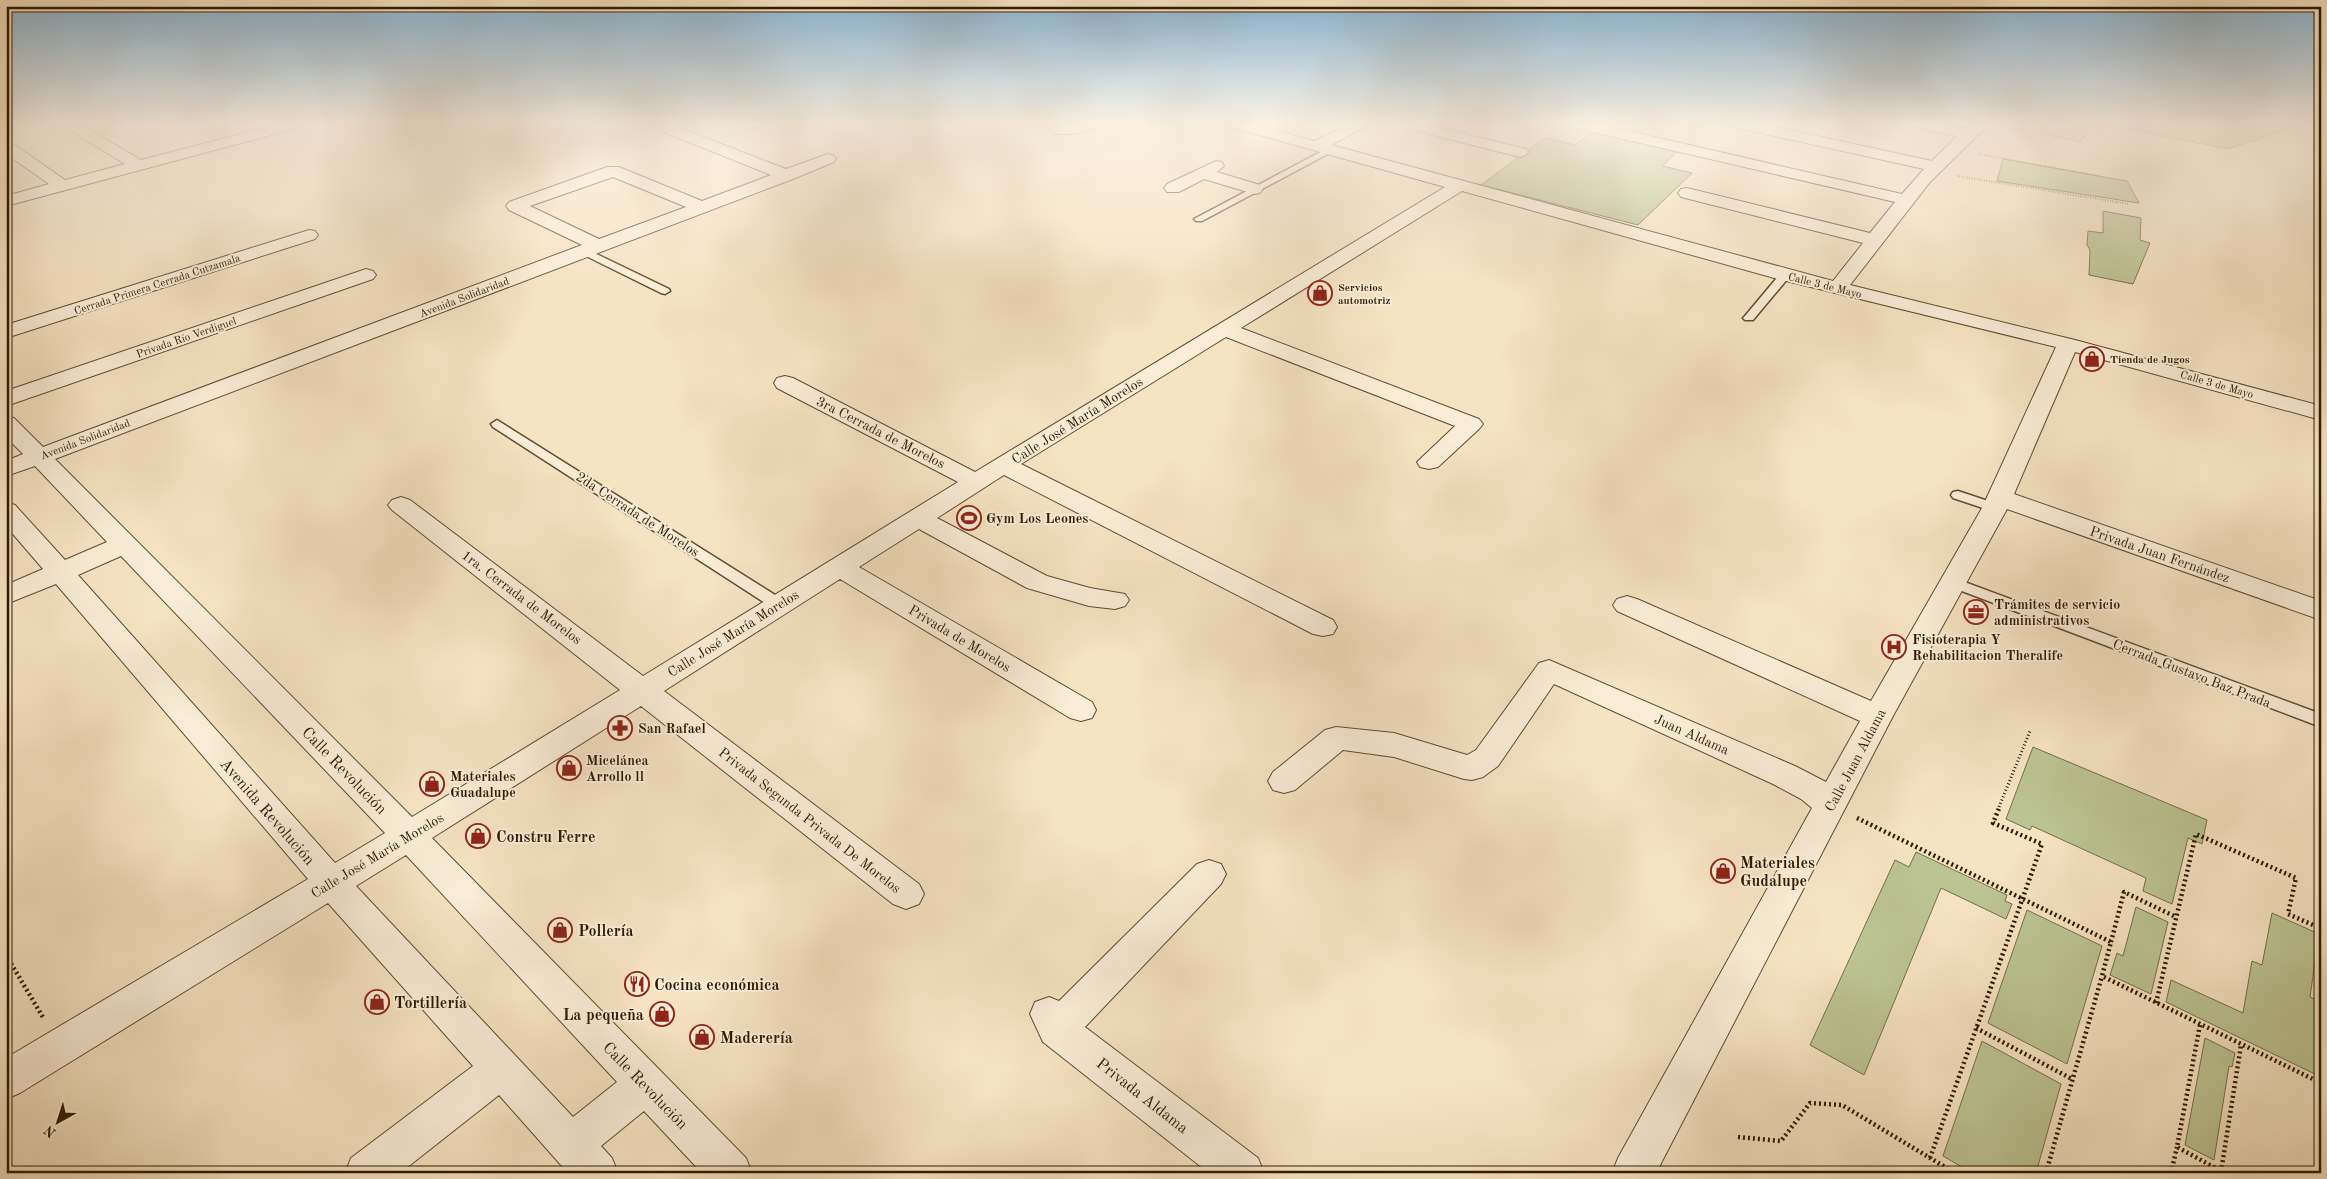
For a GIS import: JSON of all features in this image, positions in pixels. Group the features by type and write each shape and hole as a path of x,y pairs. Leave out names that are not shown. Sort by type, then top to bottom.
{"street":[{"path":"51,178 62,186"},
{"path":"6,201 93,178"},
{"path":"591,249 515,206 594,178"},
{"path":"632,178 702,206"},
{"name":"Avenida Solidaridad","path":"6,469 776,178"},
{"path":"1173,188 1192,178"},
{"path":"1229,178 1254,189"},
{"name":"Calle 3 de Mayo","path":"1434,178 1784,275 2068,344 2321,413"},
{"path":"1813,178 1907,200"},
{"path":"1838,288 1926,178"},
{"name":"Calle José María Morelos","path":"6,1080 409,836 778,604 1460,185"},
{"path":"1687,193 1875,240"},
{"name":"Cerrada Primera Cerrada Cutzamala","path":"6,332 309,235"},
{"name":"Privada Río Verdiguel","path":"6,399 366,275"},
{"path":"1224,329 1471,424 1429,462"},
{"name":"Calle Juan Aldama","path":"1633,1173 1878,716 1997,502 2068,344"},
{"name":"3ra Cerrada de Morelos","path":"785,383 977,482"},
{"name":"Calle Revolución","path":"6,423 409,836 731,1173"},
{"path":"1003,465 1323,627"},
{"name":"Privada Juan Fernández","path":"1997,502 2321,611"},
{"name":"1ra. Cerrada de Morelos","path":"401,505 644,690"},
{"name":"Avenida Revolución","path":"6,510 331,882 585,1158"},
{"path":"918,518 1037,582 1089,597 1115,600"},
{"path":"6,595 124,545"},
{"name":"Privada de Morelos","path":"839,567 1081,710"},
{"path":"1628,605 1878,716"},
{"name":"Juan Aldama","path":"1284,781 1336,738 1386,743 1413,750 1444,763 1472,768 1487,758 1550,670 1784,775 1813,790 1830,806"},
{"name":"Privada Segunda Privada De Morelos","path":"644,690 906,894"},
{"name":"Privada Aldama","path":"1209,874 1053,1021 1243,1173"},
{"path":"366,1173 502,1068"},
{"path":"585,1158 644,1084"}],"lane":[{"path":"1199,219 1273,178"},
{"path":"591,249 665,291"},
{"path":"1749,318 1784,275"},
{"name":"2da Cerrada de Morelos","path":"497,424 778,604"},
{"path":"1958,495 1997,502"},
{"name":"Cerrada Gustavo Baz Prada","path":"1951,582 2321,721"}],"path":[{"path":"1984,178 2129,204"},
{"path":"1930,1158 2042,844 1993,823 2030,731"},
{"path":"1872,826 2111,942"},
{"path":"2156,1003 2196,834 2296,878 2288,914 2320,928"},
{"path":"2056,1173 2047,1170 2124,892 2176,917"},
{"path":"6,954 45,1020"},
{"path":"2102,976 2321,1083"},
{"path":"2171,1173 2200,1025"},
{"path":"1976,1028 2072,1079"},
{"path":"2177,1147 2221,1172 2241,1045"},
{"path":"1738,1137 1781,1141 1810,1104 1842,1105 1955,1173"}],"green space":[{"path":"1491,178 1687,178 1638,225 1481,185"},
{"path":"1998,178 2110,178 2127,181 2139,203 1997,181"},
{"path":"2103,211 2141,218 2140,240 2150,243 2133,284 2089,275 2090,250 2087,245 2088,231 2103,233"},
{"path":"2033,747 2207,820 2202,844 2188,838 2172,904 2143,891 2146,878 2032,826 2030,830 2006,819"},
{"path":"1916,852 2007,895 2005,901 2012,904 2006,919 1941,888 1864,1075 1810,1045 1895,860 1909,867"},
{"path":"2136,907 2168,922 2151,994 2110,975 2117,953 2123,956"},
{"path":"2027,910 2102,946 2067,1064 1988,1023"},
{"path":"2272,913 2319,934 2310,997 2321,1002 2321,1077 2166,1002 2171,980 2243,1013 2252,961 2262,965"},
{"path":"2205,1038 2235,1053 2232,1067 2229,1066 2214,1160 2185,1145"},
{"path":"1982,1041 2061,1084 2036,1173 1972,1173 1943,1156"}],"place":[{"name":"Servicios automotriz","path":"1320,293"},
{"name":"Tienda de Jugos","path":"2092,359"},
{"name":"Gym Los Leones","path":"969,518"},
{"name":"Trámites de servicio administrativos","path":"1976,612"},
{"name":"Fisioterapia Y Rehabilitacion Theralife","path":"1894,647"},
{"name":"San Rafael","path":"620,728"},
{"name":"Micelánea Arrollo ll","path":"569,768"},
{"name":"Materiales Guadalupe","path":"432,784"},
{"name":"Constru Ferre","path":"478,836"},
{"name":"Materiales Gudalupe","path":"1723,871"},
{"name":"Pollería","path":"560,930"},
{"name":"Cocina económica","path":"637,984"},
{"name":"Tortillería","path":"377,1002"},
{"name":"La pequeña","path":"662,1014"},
{"name":"Maderería","path":"702,1037"}]}
